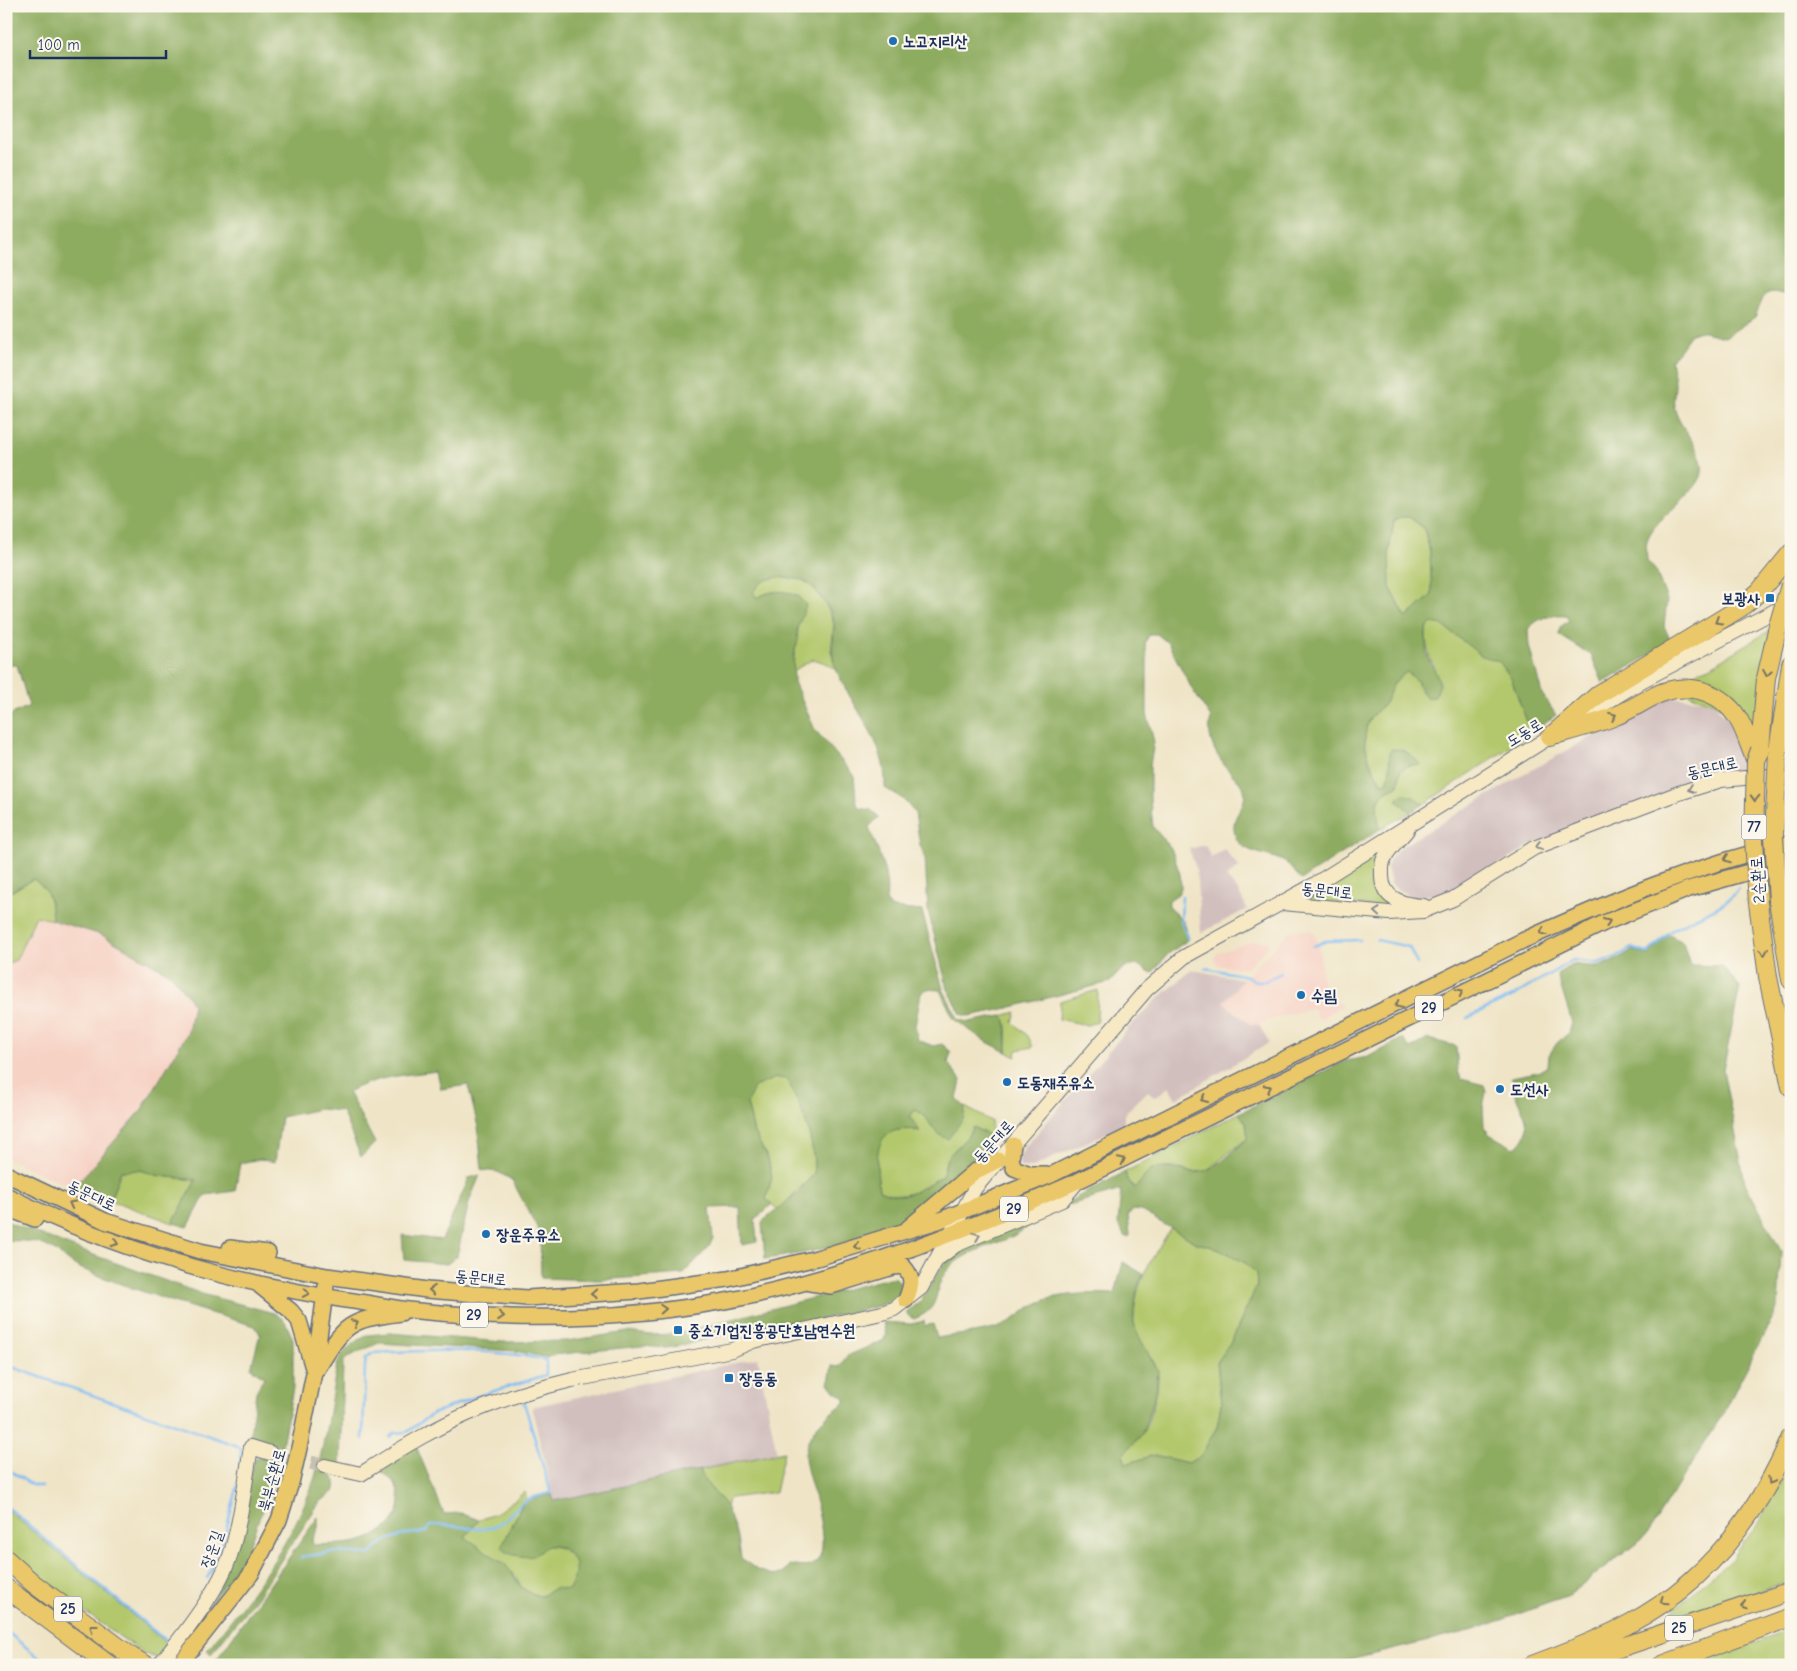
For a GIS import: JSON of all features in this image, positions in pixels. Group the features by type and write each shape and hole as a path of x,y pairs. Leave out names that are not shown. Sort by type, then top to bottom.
{"highway":[{"path":"1550,737 1599,694 1740,608 1759,592 1791,553"},
{"name":"2순환로","path":"1790,585 1766,678 1756,754 1754,839 1758,903 1768,977 1791,1087"},
{"name":"2순환로","path":"1791,664 1778,751 1774,838 1778,901 1791,980"},
{"path":"1550,737 1614,716 1664,690 1685,687 1708,692 1720,698 1740,721 1756,754"},
{"path":"1532,1665 1628,1625 1675,1594 1737,1534 1760,1500 1777,1469 1791,1436"},
{"name":"25","path":"6,1559 34,1584 139,1661"},
{"name":"25","path":"6,1588 109,1665"},
{"name":"25","path":"1568,1665 1791,1591"},
{"name":"25","path":"1662,1665 1791,1617"}],"main road":[{"name":"도동로","path":"1283,903 1643,680 1791,603"},
{"name":"동문대로","path":"325,1466 361,1474 429,1433 489,1404 572,1380 732,1350 753,1341 894,1309 921,1288 976,1188 998,1160 1013,1145 1146,989 1171,967 1224,934 1283,903 1405,914 1438,907 1534,848 1679,793 1721,780 1791,774"},
{"path":"1412,822 1386,854 1382,863 1382,880 1386,891 1396,901 1410,905 1438,907"},
{"name":"동문대로","path":"6,1174 105,1221 200,1251 256,1264 327,1276 427,1290 527,1298 639,1291 728,1279 817,1258 961,1213 1052,1174 1522,941 1633,893 1717,862 1791,843"},
{"name":"29","path":"6,1195 96,1236 146,1254 256,1284 416,1311 529,1318 673,1309 718,1301 806,1282 950,1235 1078,1181 1604,923 1689,889 1791,860"},
{"path":"1013,1145 1011,1159 1014,1168 1030,1174 1052,1174"},
{"path":"904,1232 974,1172 998,1160"},
{"path":"936,1261 956,1245 1062,1200 1078,1181"},
{"path":"6,1208 74,1231 96,1236"},
{"path":"176,1243 200,1242 240,1251 268,1253"},
{"path":"806,1282 831,1286 892,1267 903,1266 909,1272 912,1282 906,1300"},
{"name":"북부순환로","path":"179,1665 251,1574 276,1526 291,1483 314,1373 327,1276"},
{"path":"256,1284 291,1311 299,1321 314,1373"},
{"path":"314,1373 334,1341 349,1326 362,1319 416,1311"},
{"name":"장운길","path":"159,1665 219,1582 236,1532 251,1447 270,1453"}],"shaded area":[{"path":"1672,697 1703,700 1716,706 1734,725 1743,749 1743,772 1533,844 1450,892 1413,897 1397,889 1391,883 1387,867 1390,859 1399,848 1528,772 1657,701"},
{"path":"1787,781 1791,782 1791,833 1785,835"},
{"path":"1205,845 1211,858 1224,849 1239,867 1226,877 1238,891 1247,909 1201,933 1196,868 1189,849"},
{"path":"36,916 101,935 172,975 193,1004 188,1032 141,1111 73,1188 6,1158 6,964 16,960"},
{"path":"1290,931 1313,931 1319,947 1324,997 1343,1005 1318,1020 1313,1008 1268,1020 1259,1025 1250,1024 1222,1002"},
{"path":"1253,941 1269,941 1268,946 1246,969 1218,965 1214,958 1218,953"},
{"path":"1192,970 1244,979 1223,1002 1250,1024 1259,1025 1269,1043 1176,1099 1169,1087 1155,1097 1148,1091 1124,1114 1124,1125 1033,1167 1020,1167 1019,1158 1027,1145 1134,1022"},
{"path":"758,1358 777,1454 554,1501 532,1407"}],"green space":[{"path":"6,6 1791,6 1791,296 1774,292 1764,296 1755,317 1725,337 1700,331 1691,334 1671,361 1675,381 1674,407 1678,418 1700,456 1702,473 1699,480 1686,496 1652,530 1647,543 1647,561 1656,571 1667,600 1664,626 1671,642 1603,683 1591,655 1559,635 1560,627 1569,621 1566,615 1550,616 1536,622 1528,629 1529,646 1542,694 1556,715 1531,733 1511,678 1499,661 1482,656 1442,625 1432,623 1426,628 1426,647 1428,657 1439,682 1434,697 1426,698 1417,681 1407,672 1395,682 1385,703 1371,717 1365,734 1369,760 1382,783 1387,782 1389,777 1390,752 1392,749 1405,751 1421,765 1409,765 1400,771 1398,786 1390,789 1380,797 1377,814 1380,829 1301,880 1289,865 1274,857 1248,849 1241,845 1237,839 1234,824 1243,804 1245,793 1243,786 1223,764 1213,747 1210,728 1211,718 1192,689 1168,643 1157,634 1150,634 1145,642 1147,658 1147,714 1154,742 1150,765 1150,800 1153,827 1171,848 1180,874 1181,888 1178,894 1169,900 1169,907 1180,917 1189,939 1168,954 1152,973 1138,965 1124,967 1110,982 1000,1010 968,1016 961,1014 947,987 928,910 925,857 920,845 915,813 903,799 885,788 881,755 868,726 836,669 833,651 833,618 823,599 814,588 800,579 771,578 759,584 753,592 757,598 770,593 790,593 806,605 797,630 798,641 793,656 794,682 815,730 854,775 856,801 859,808 871,810 879,817 869,827 885,872 886,901 892,908 922,911 943,989 959,1020 969,1022 1002,1016 1006,1021 1007,1052 985,1041 954,1019 940,990 927,989 921,993 915,1026 918,1040 933,1046 942,1044 951,1052 948,1063 961,1080 957,1099 965,1107 963,1119 948,1139 942,1137 925,1116 915,1110 910,1117 920,1131 905,1129 893,1131 885,1136 880,1144 877,1164 879,1190 889,1194 905,1195 942,1176 947,1158 968,1136 973,1127 992,1137 982,1157 946,1193 923,1210 900,1223 874,1234 820,1249 765,1259 762,1222 798,1192 814,1174 810,1136 798,1102 787,1079 776,1078 754,1087 747,1103 754,1133 768,1159 772,1177 766,1199 772,1204 755,1220 757,1242 742,1245 740,1207 710,1208 713,1238 709,1247 683,1274 599,1280 541,1278 540,1233 512,1180 498,1172 482,1170 478,1127 468,1085 441,1089 437,1071 380,1079 348,1092 375,1143 361,1157 342,1111 320,1109 281,1117 275,1162 260,1159 240,1163 235,1191 205,1195 188,1227 173,1223 196,1180 160,1176 140,1170 121,1171 110,1200 73,1188 141,1111 188,1032 193,1004 172,975 102,935 52,920 48,896 43,887 33,879 6,894 6,853 12,847 6,826 6,717 29,706 17,665 6,665","holes":["1400,517 1409,517 1424,528 1430,552 1432,595 1406,618 1390,587 1389,551 1394,521"]},
{"path":"1400,517 1409,517 1424,528 1430,552 1432,595 1406,618 1390,587 1389,551 1394,521"},
{"path":"776,577 803,580 814,588 828,609 834,624 831,651 837,670 826,663 813,659 793,671 800,606 799,596 778,592 768,593 757,598 752,592 760,582"},
{"path":"1432,623 1442,624 1482,655 1499,661 1511,677 1531,733 1424,804 1413,797 1398,802 1411,812 1380,829 1377,808 1381,797 1390,789 1398,786 1400,771 1409,765 1420,765 1390,752 1391,774 1387,782 1382,783 1369,760 1365,742 1367,725 1371,717 1385,703 1395,682 1407,672 1417,681 1421,692 1435,668 1429,654 1426,639 1426,628"},
{"path":"1772,629 1754,730 1750,731 1738,713 1664,684 1710,667"},
{"path":"1402,794 1413,797 1424,804 1411,812 1398,802 1398,798"},
{"path":"1378,852 1375,868 1376,882 1381,895 1390,908 1310,901 1309,897"},
{"path":"33,879 43,887 49,896 52,920 36,916 16,960 6,964 6,895"},
{"path":"1669,935 1683,942 1690,965 1722,966 1740,987 1723,1070 1745,1183 1781,1251 1778,1307 1724,1412 1646,1536 1568,1596 1474,1630 1329,1665 219,1665 217,1659 318,1517 318,1528 312,1540 314,1545 341,1544 365,1540 388,1526 398,1512 400,1504 399,1495 392,1480 378,1470 416,1446 444,1514 460,1513 479,1520 465,1537 506,1565 522,1588 533,1595 542,1596 555,1588 568,1590 574,1577 575,1564 568,1553 555,1546 546,1547 535,1555 528,1557 507,1553 502,1546 522,1505 527,1500 552,1494 554,1501 700,1470 704,1480 726,1506 738,1538 741,1558 757,1570 773,1575 783,1574 789,1565 803,1567 812,1565 819,1558 822,1545 818,1513 805,1455 809,1438 819,1424 845,1403 845,1398 835,1391 829,1383 832,1366 839,1367 847,1356 884,1340 886,1334 883,1322 911,1324 924,1321 925,1326 933,1324 937,1338 997,1328 1044,1300 1085,1294 1115,1294 1123,1262 1143,1274 1137,1289 1133,1320 1137,1333 1158,1371 1156,1393 1142,1434 1123,1455 1126,1464 1154,1455 1188,1463 1200,1457 1217,1427 1221,1404 1217,1361 1232,1340 1257,1286 1256,1273 1247,1264 1220,1249 1197,1243 1141,1211 1134,1210 1128,1214 1130,1236 1126,1237 1118,1224 1121,1190 1069,1205 1068,1202 1125,1172 1128,1182 1135,1188 1151,1169 1166,1168 1190,1172 1206,1170 1229,1156 1248,1138 1246,1123 1239,1113 1345,1061 1368,1057 1403,1038 1410,1049 1428,1039 1456,1046 1458,1071 1461,1079 1484,1085 1486,1092 1483,1107 1484,1127 1489,1134 1514,1148 1521,1142 1527,1129 1524,1115 1514,1093 1517,1086 1511,1077 1538,1072 1548,1066 1549,1055 1557,1043 1569,1033 1572,1023 1557,974 1573,965 1597,966 1607,964 1633,950 1648,955"},
{"path":"1098,990 1097,1022 1087,1025 1059,1019 1060,1001"},
{"path":"1016,1012 1013,1022 1028,1036 1033,1047 1017,1050 1016,1057 1007,1052 1007,1028 1002,1016"},
{"path":"775,1078 787,1079 793,1090 810,1136 814,1161 814,1174 778,1210 766,1199 772,1177 768,1159 754,1133 747,1103 754,1087"},
{"path":"965,1107 991,1121 992,1137 973,1127 968,1136 947,1158 942,1176 905,1195 897,1195 879,1190 878,1154 880,1144 885,1136 892,1132 904,1130 919,1131 910,1117 915,1109 928,1118 931,1126 963,1119"},
{"path":"1239,1113 1246,1123 1248,1138 1206,1171 1191,1172 1176,1168 1161,1168 1136,1188 1128,1182 1125,1172"},
{"path":"140,1170 160,1176 196,1180 173,1223 110,1200 121,1171"},
{"path":"480,1175 469,1202 457,1256 447,1264 404,1260 402,1235 442,1240 469,1178"},
{"path":"1040,1214 1042,1217 1017,1234 967,1255 951,1266 941,1280 936,1299 929,1310 914,1319 907,1315 907,1312 920,1302 945,1262 959,1249"},
{"path":"6,1221 74,1248 205,1295 274,1313 284,1320 293,1339 293,1388 277,1471 245,1556 206,1610 221,1583 254,1462 257,1457 263,1457 249,1443 256,1392 264,1377 251,1368 260,1334 255,1326 146,1293 82,1269 51,1248 39,1243 6,1241"},
{"path":"1171,1228 1197,1243 1220,1249 1247,1264 1256,1273 1257,1286 1232,1340 1217,1361 1221,1404 1217,1427 1200,1457 1188,1463 1154,1455 1126,1464 1123,1454 1141,1435 1148,1422 1158,1383 1157,1369 1139,1338 1134,1325 1137,1293 1146,1271"},
{"path":"893,1277 900,1282 901,1289 898,1296 882,1305 766,1332 765,1324 666,1348 642,1346 552,1355 549,1358 516,1351 379,1343 347,1357 343,1363 340,1465 322,1471 333,1478 335,1490 319,1503 258,1595 211,1654 207,1650 269,1568 295,1524 306,1501 319,1463 337,1365 342,1354 355,1342 368,1335 389,1333 503,1342 567,1341 627,1332 650,1335 675,1334"},
{"path":"784,1452 775,1492 730,1498 726,1506 704,1480 700,1470"},
{"path":"1791,1464 1791,1580 1650,1631 1732,1559 1761,1519"},
{"path":"525,1492 527,1500 522,1505 507,1535 535,1555 547,1546 557,1547 567,1552 576,1564 576,1574 568,1590 555,1588 542,1596 533,1595 522,1588 516,1577 465,1537 479,1520 495,1514"},
{"path":"6,1509 166,1643 157,1658 145,1654 69,1601 6,1548"},
{"path":"1791,1629 1791,1665 1691,1665"}],"waterway":[{"path":"1467,1018 1517,994 1573,960 1598,963 1614,958 1632,948 1647,953 1684,923 1726,902 1739,888"},
{"path":"1182,897 1181,921 1188,939"},
{"path":"1314,946 1326,941 1360,940"},
{"path":"1377,940 1409,947 1417,964"},
{"path":"1205,968 1247,976 1255,981 1265,981 1281,973"},
{"path":"363,1439 365,1366 366,1358 373,1353 482,1352 503,1353 546,1360 546,1375 478,1396 432,1414 407,1432 394,1433 390,1437"},
{"path":"6,1365 235,1445 241,1449 240,1477"},
{"path":"301,1557 332,1552 371,1554 376,1548 389,1540 412,1533 427,1532 430,1526 446,1525 477,1529 492,1527 505,1520 525,1501 536,1496 551,1493 523,1399"},
{"path":"6,1468 32,1485 42,1487"},
{"path":"207,1578 220,1553 238,1485"},
{"path":"6,1506 166,1641"},
{"path":"6,1631 48,1665"}],"tunnel":[{"path":"270,1453 325,1466"}],"place":[{"name":"노고지리산","path":"893,41"},
{"name":"보광사","path":"1770,598"},
{"name":"수림","path":"1301,995"},
{"name":"도동재주유소","path":"1007,1082"},
{"name":"도선사","path":"1500,1089"},
{"name":"장운주유소","path":"486,1234"},
{"name":"중소기업진흥공단호남연수원","path":"678,1330"},
{"name":"장등동","path":"729,1378"}]}
